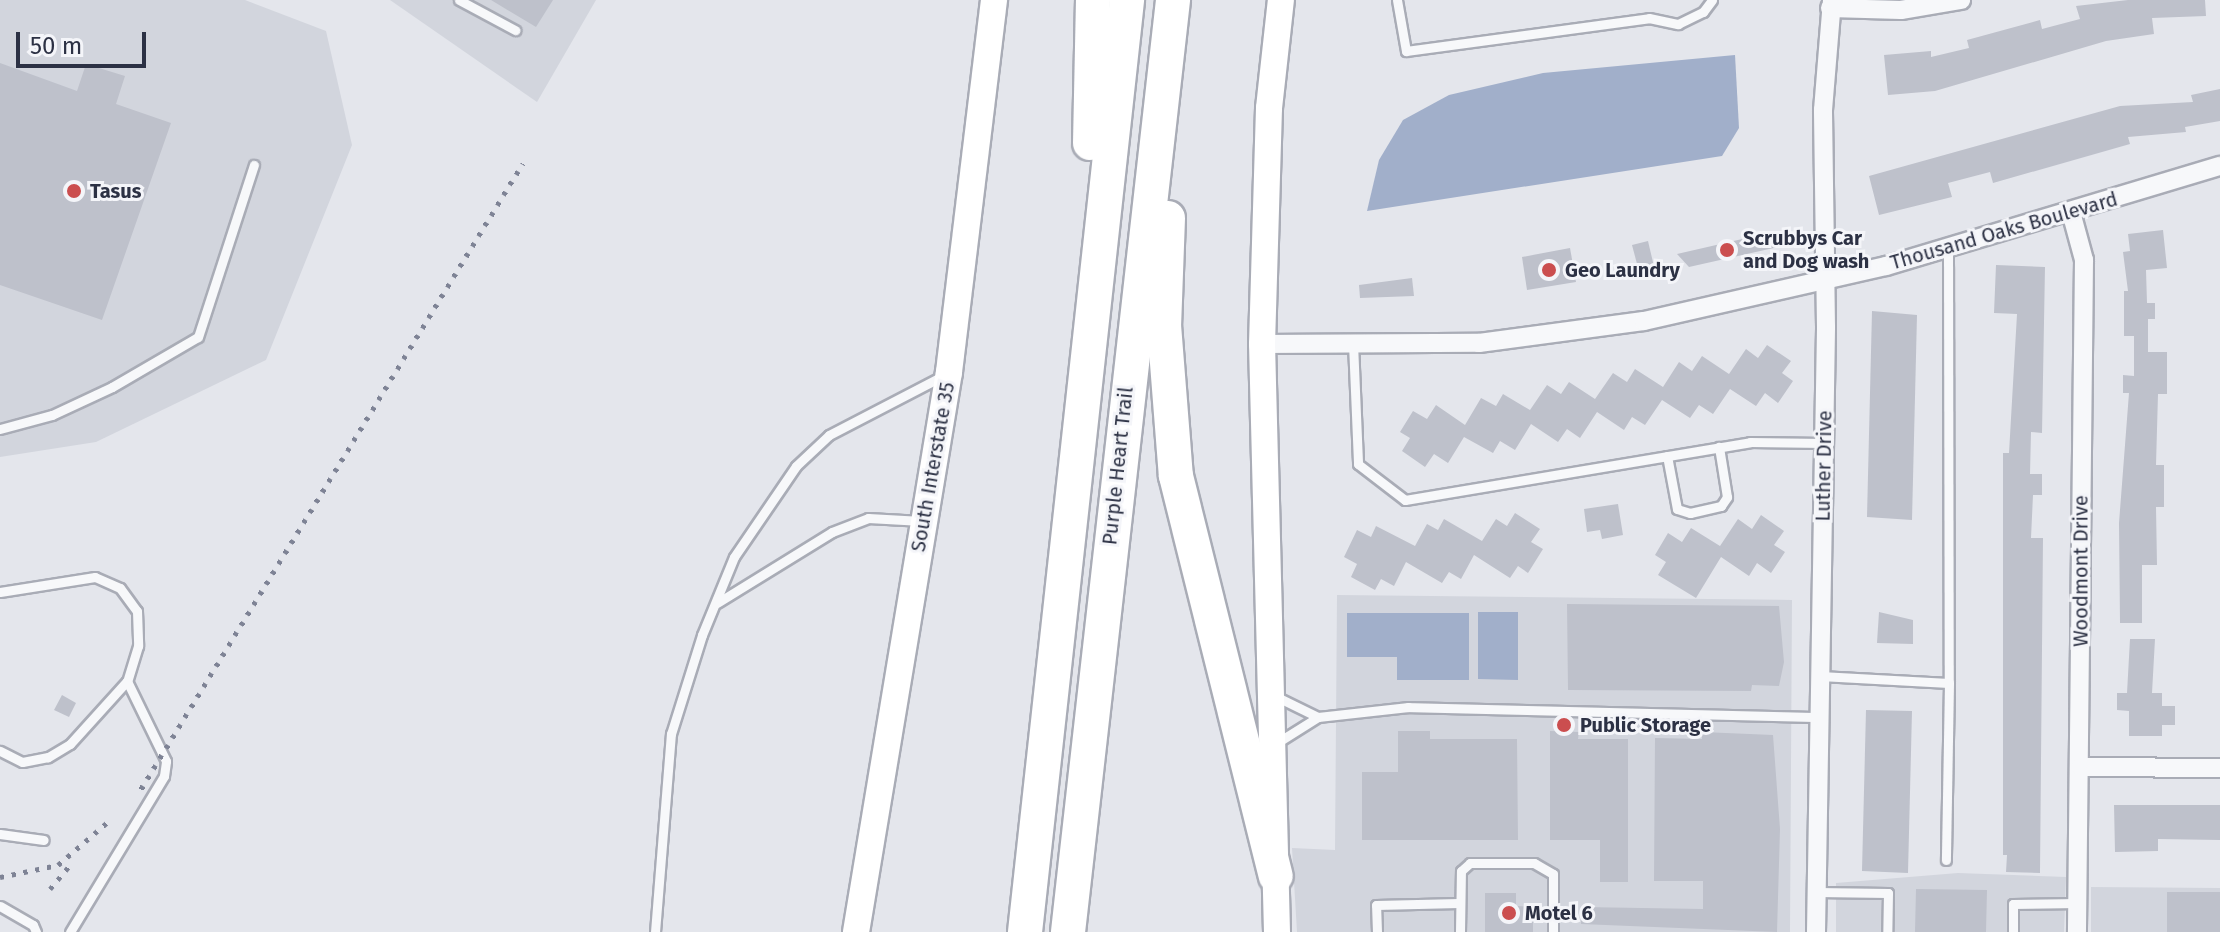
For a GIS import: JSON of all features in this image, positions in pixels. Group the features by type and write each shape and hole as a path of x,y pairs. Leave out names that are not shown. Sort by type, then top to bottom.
{"highway":[{"path":"1046,737 1050,544 1090,141 1093,0"},
{"name":"Purple Heart Trail","path":"1025,932 1127,0"},
{"name":"Purple Heart Trail","path":"1071,932 1075,872 1173,0"},
{"path":"1182,0 1188,23 1164,294 1170,424 1184,518 1276,876"}],"main road":[{"name":"South Interstate 35","path":"856,932 949,372 994,0"},
{"path":"1277,932 1262,344 1269,108 1281,0"}],"street":[{"path":"1831,4 1901,10 1961,0"},
{"name":"Luther Drive","path":"1816,932 1824,443 1823,110 1831,4"},
{"name":"Thousand Oaks Boulevard","path":"1262,344 1479,343 1644,321 1948,248 2220,166"},
{"name":"Woodmont Drive","path":"2071,212 2084,260 2077,932"},
{"path":"2081,767 2220,768"}],"lane":[{"path":"459,0 515,30"},
{"path":"1397,0 1406,51 1649,18 1678,24 1703,12 1712,0"},
{"path":"0,429 52,415 112,387 198,337 254,165"},
{"path":"1946,860 1949,683 1948,248"},
{"path":"1353,343 1358,464 1405,500 1719,447 1824,443"},
{"path":"655,932 671,734 714,605 734,557 796,466 829,435 949,372"},
{"path":"1667,456 1677,509 1690,513 1721,506 1727,497 1719,447"},
{"path":"714,605 832,532 868,518 922,521"},
{"path":"0,592 95,577 120,588 137,611 138,646 127,681 70,744 48,757 22,762 0,751"},
{"path":"1820,676 1949,683"},
{"path":"70,932 164,776 166,761 127,681"},
{"path":"1271,693 1318,717"},
{"path":"1272,746 1318,717 1408,707 1820,717"},
{"path":"0,834 44,840"},
{"path":"1460,932 1459,903 1464,867 1534,863 1553,874 1553,932"},
{"path":"1817,892 1888,893 1887,932"},
{"path":"1377,932 1376,905 1459,903"},
{"path":"2013,932 2013,904 2078,903"},
{"path":"0,906 33,925 36,932"}],"shaded area":[{"name":"Tasus","path":"0,0 245,0 326,31 352,145 266,360 96,442 0,457"},
{"path":"390,0 596,0 537,102"},
{"name":"Public Storage","path":"1337,595 1792,600 1790,932 1297,932 1292,848 1335,850"},
{"path":"1958,873 2066,877 2064,932 1836,932 1836,883"},
{"path":"2091,887 2220,888 2220,932 2091,932"}],"water":[{"path":"1735,55 1739,128 1722,156 1367,211 1379,160 1403,120 1449,95 1543,73"},
{"path":"1478,612 1518,612 1518,680 1478,679"},
{"path":"1347,613 1469,613 1469,680 1397,680 1397,657 1347,657"}],"building":[{"path":"491,0 553,0 536,27"},
{"path":"2128,0 2205,0 2206,16 2152,18 2154,34 2106,41 1935,91 1888,95 1884,55 1931,51 1931,57 1969,48 1967,40 2040,20 2042,29 2080,19 2076,6"},
{"name":"Tasus","path":"0,63 77,91 86,64 125,76 116,104 171,123 102,320 0,285"},
{"path":"2220,89 2220,121 2185,127 2186,132 2128,137 2130,144 1993,183 1990,172 1948,183 1952,197 1879,215 1869,176 2120,106 2193,102 2191,95"},
{"path":"2163,230 2167,268 2146,270 2147,303 2155,303 2155,319 2148,319 2148,352 2167,352 2167,394 2158,394 2156,465 2164,465 2164,507 2156,507 2157,565 2142,565 2142,623 2120,623 2119,523 2129,393 2123,393 2123,375 2134,376 2134,336 2124,336 2124,291 2128,291 2123,252 2130,251 2128,234"},
{"name":"Scrubbys Car and Dog wash","path":"1764,234 1778,247 1689,267 1677,254"},
{"path":"1648,241 1656,275 1641,279 1632,245"},
{"name":"Geo Laundry","path":"1570,248 1576,282 1527,290 1522,257"},
{"path":"1996,265 2045,267 2042,433 2031,432 2030,474 2042,474 2042,495 2033,495 2031,538 2043,538 2040,873 2006,872 2007,855 2003,855 2003,453 2009,453 2017,314 1994,313"},
{"path":"1412,278 1414,296 1360,298 1359,285"},
{"path":"1872,311 1917,315 1912,520 1867,517"},
{"path":"1767,345 1791,361 1782,373 1793,381 1778,403 1765,393 1756,406 1730,389 1713,414 1699,405 1690,418 1662,400 1645,425 1632,417 1624,430 1597,412 1580,438 1567,429 1558,442 1531,424 1515,450 1500,441 1493,453 1464,437 1448,463 1434,454 1425,467 1402,451 1410,438 1400,432 1413,411 1427,419 1436,405 1465,425 1481,398 1496,406 1503,394 1530,410 1547,385 1561,394 1569,382 1595,399 1613,373 1627,382 1635,369 1663,387 1679,362 1692,371 1702,356 1729,374 1746,349 1758,358"},
{"path":"1618,504 1623,535 1602,539 1600,530 1587,532 1584,509"},
{"path":"1515,513 1540,529 1531,542 1543,549 1528,573 1518,566 1510,578 1474,555 1461,579 1449,572 1442,583 1406,562 1394,586 1381,579 1375,590 1351,577 1357,564 1344,557 1357,530 1371,537 1376,526 1415,546 1427,524 1438,530 1444,519 1482,541 1496,519 1507,526"},
{"path":"1761,515 1784,531 1774,545 1785,552 1771,573 1757,563 1749,576 1721,557 1696,598 1658,575 1666,562 1655,555 1668,533 1682,542 1691,528 1720,546 1738,519 1752,529"},
{"path":"1567,604 1779,606 1784,662 1779,686 1752,685 1751,691 1568,690"},
{"path":"1879,612 1913,620 1913,644 1877,643"},
{"path":"2130,639 2155,639 2152,693 2162,693 2162,706 2175,706 2175,725 2162,725 2162,736 2129,736 2129,711 2117,710 2117,693 2127,693"},
{"path":"62,695 76,703 69,717 54,710"},
{"path":"1866,710 1912,711 1908,873 1862,871"},
{"path":"1398,731 1430,731 1430,739 1517,739 1518,840 1362,840 1362,772 1398,772"},
{"path":"1550,731 1579,732 1578,739 1628,739 1628,882 1600,882 1600,840 1550,840"},
{"path":"1702,732 1773,735 1780,829 1777,932 1581,924 1581,907 1703,909 1703,881 1654,881 1655,738 1702,739"},
{"path":"2114,805 2220,805 2220,840 2158,839 2158,851 2115,852"},
{"path":"1916,889 1987,890 1986,932 1915,932"},
{"path":"2167,892 2220,892 2220,932 2167,932"},
{"name":"Motel 6","path":"1485,893 1516,893 1516,906 1533,907 1533,932 1485,932"}],"railway":[{"path":"141,789 523,163"},
{"path":"0,877 58,865 110,820"},
{"path":"50,889 73,862"}],"place":[{"name":"Tasus","path":"74,191"},
{"name":"Scrubbys Car and Dog wash","path":"1727,250"},
{"name":"Geo Laundry","path":"1549,270"},
{"name":"Public Storage","path":"1564,725"},
{"name":"Motel 6","path":"1509,913"}]}
